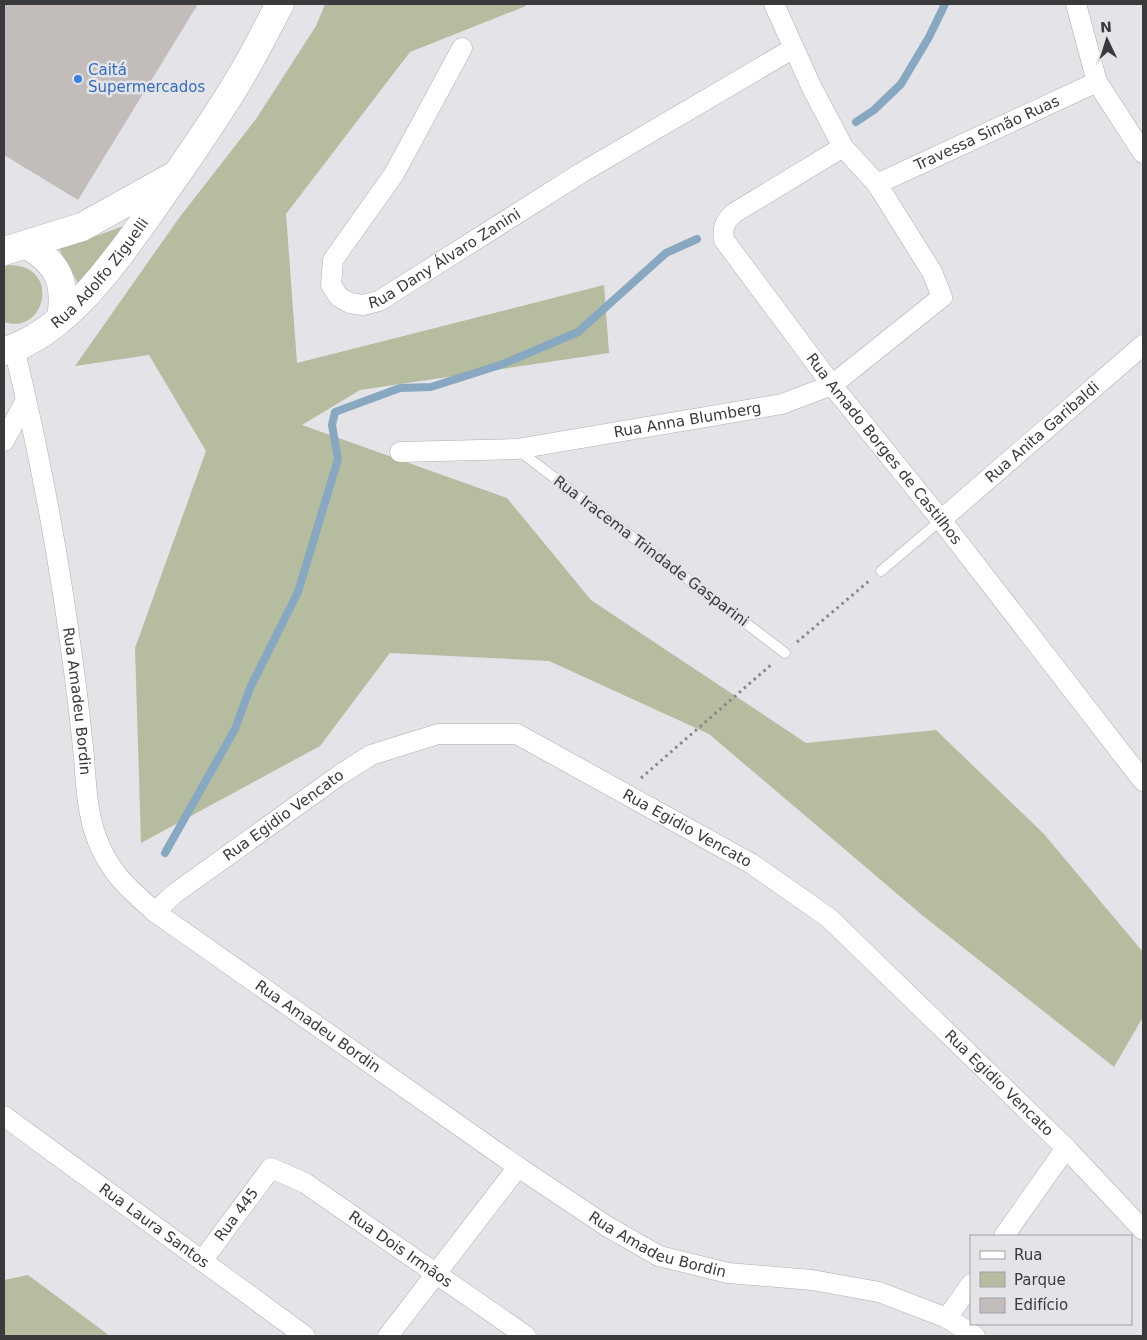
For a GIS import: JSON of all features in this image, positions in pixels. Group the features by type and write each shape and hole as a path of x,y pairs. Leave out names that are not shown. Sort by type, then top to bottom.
{"main road":[{"name":"Rua Adolfo Ziguelli","path":"7,348 31,340 61,318 78,303 131,240 178,174 244,71 280,4"},
{"name":"Rua Adolfo Ziguelli","path":"15,248 82,227 178,174"},
{"path":"15,248 42,254 54,267 62,283 64,300 61,318"}],"street":[{"path":"774,4 843,147 877,184"},
{"path":"1076,4 1097,82 1143,154"},
{"name":"Rua Dany Álvaro Zanini","path":"462,48 394,174 333,260 331,285 339,297 350,304 363,305 379,302 581,173 794,48"},
{"name":"Travessa Simão Ruas","path":"877,184 1097,82"},
{"name":"Rua Amado Borges de Castilhos","path":"843,147 734,213 728,219 723,229 724,240 832,385 941,520 1143,781"},
{"name":"Rua Anna Blumberg","path":"400,452 517,449 782,404 832,385 942,297 932,272 877,184"},
{"name":"Rua Anita Garibaldi","path":"941,520 1143,344"},
{"name":"Rua Amadeu Bordin","path":"7,348 26,400 64,598 80,715 88,800 96,837 109,865 123,884 154,912 518,1166 608,1227 658,1256 728,1273 812,1280 879,1292 947,1318 975,1336"},
{"path":"4,441 26,400"},
{"name":"Rua Egidio Vencato","path":"154,912 174,894 341,774 371,755 438,734 517,734 752,864 829,918 1066,1148 1143,1230"},
{"name":"Rua Laura Santos","path":"4,1116 305,1336"},
{"path":"1005,1235 1066,1148"},
{"path":"388,1336 518,1166"},
{"name":"Rua 445","path":"202,1262 272,1168"},
{"name":"Rua Dois Irmãos","path":"272,1168 306,1183 526,1336"},
{"path":"947,1318 970,1285"}],"lane":[{"name":"Rua Iracema Trindade Gasparini","path":"517,449 785,652"},
{"path":"881,571 941,520"}],"path":[{"path":"623,793 881,571"}],"green space":[{"path":"325,4 525,4 526,6 410,52 286,214 297,363 604,285 609,353 360,390 302,425 507,498 591,600 806,743 936,730 1044,834 1143,952 1143,1017 1114,1067 922,915 709,734 549,661 390,653 320,746 141,843 135,648 206,451 149,355 75,366 179,218 256,119 316,26"},
{"path":"139,220 81,289 58,247 91,238"},
{"path":"8,265 25,268 36,275 42,286 42,298 38,310 30,319 18,324 4,322 4,267"},
{"path":"28,1275 110,1336 4,1336 4,1280"}],"building":[{"name":"Caitá Supermercados","path":"4,4 198,4 78,200 4,155"}],"waterway":[{"path":"856,122 874,110 901,84 929,37 945,4"},
{"path":"165,853 235,729 250,688 298,592 338,459 332,425 335,412 400,388 431,387 503,364 578,332 666,253 697,239"}],"place":[{"name":"Caitá Supermercados","path":"78,79"}]}
